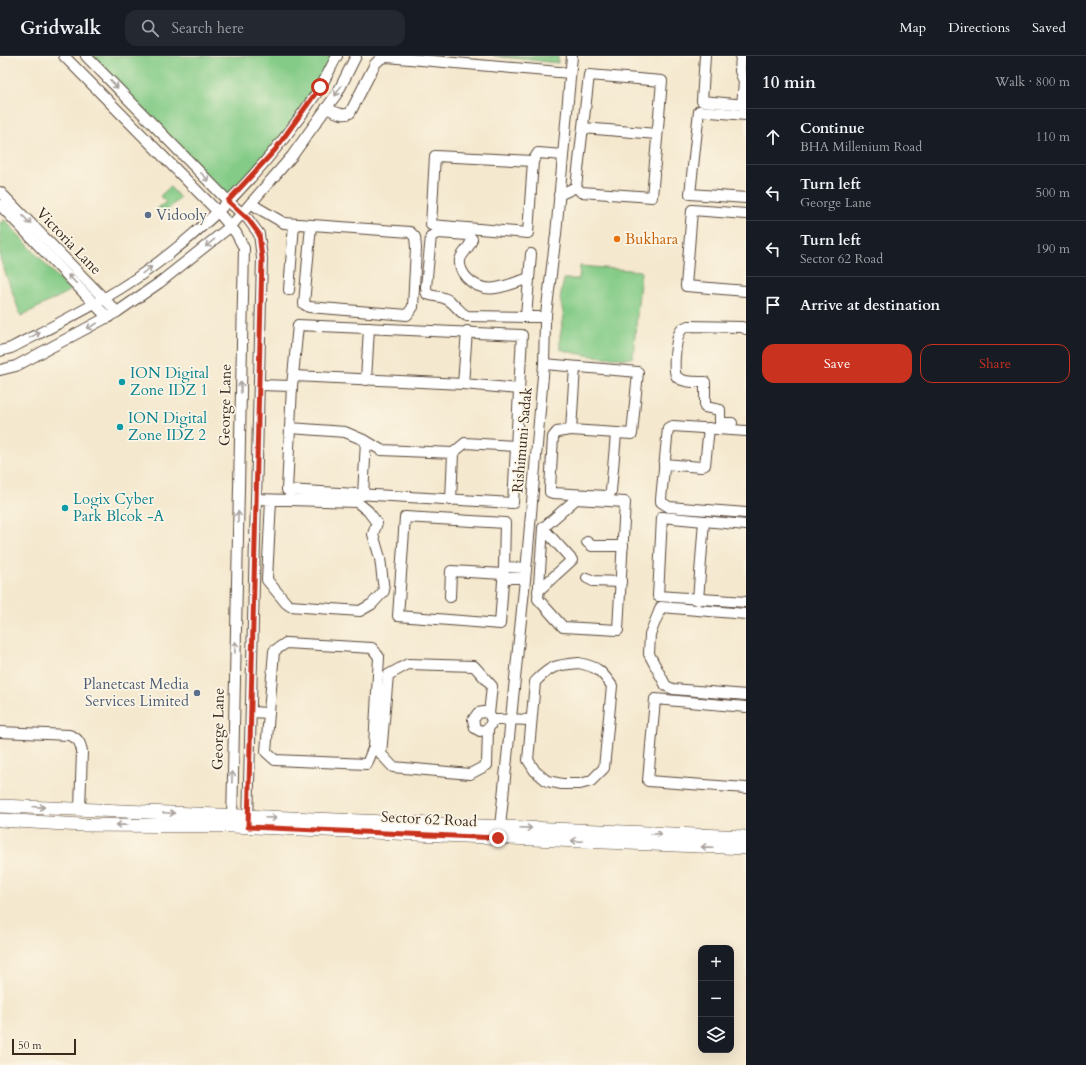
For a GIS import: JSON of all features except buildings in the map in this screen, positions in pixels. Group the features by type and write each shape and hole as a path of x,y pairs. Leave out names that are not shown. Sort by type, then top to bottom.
{"street":[{"name":"George Lane","path":"64,56 218,212 231,226 244,248 232,821"},
{"path":"86,56 242,214 259,234 262,258 248,822"},
{"path":"0,351 11,348 95,304 147,270 193,234 218,212 275,150 320,87 337,56"},
{"path":"0,370 16,366 108,318 159,283 231,226 292,156 338,92 356,56"},
{"name":"Rishimuni Sadak","path":"500,827 526,569 544,364 546,318 572,56"},
{"path":"705,56 702,102 745,108"},
{"path":"741,56 740,71 744,82 745,108"},
{"path":"326,108 341,115 346,116 350,113 375,64 380,59 387,57 570,73"},
{"path":"589,75 662,81 652,198 581,192 576,187 589,75"},
{"path":"745,108 699,111 690,194 746,198"},
{"path":"583,128 657,134"},
{"path":"533,161 435,156 431,225 528,233 533,161 538,154 563,155"},
{"path":"559,195 576,187"},
{"name":"Victoria Lane","path":"0,192 5,209 108,318"},
{"path":"251,203 284,223 410,232 415,237 416,248 413,307 407,315 309,307 304,304 311,225"},
{"name":"Victoria Lane","path":"5,209 104,298 117,312"},
{"path":"746,214 692,210 686,286 746,291"},
{"path":"290,290 294,224"},
{"path":"529,278 495,290 480,287 469,281 461,272 460,259 470,245 472,239 468,235 438,233 431,236 426,287 427,294 446,298 453,303 460,312 467,316 546,318"},
{"path":"526,317 531,254"},
{"path":"298,325 369,328 522,335 513,502 451,500 287,490 293,381 298,325"},
{"path":"746,329 688,326 682,329 679,334 675,357 675,373 678,378 682,380 705,382 705,407 720,410 720,423 746,424"},
{"path":"366,380 369,328"},
{"path":"463,384 467,332"},
{"path":"544,364 638,372 632,434 571,430 557,432 554,437 550,492 609,495 611,491 616,434"},
{"path":"571,430 575,367"},
{"path":"259,385 293,381 366,380 463,384 519,389"},
{"path":"746,430 673,426 668,428 661,499 661,502 669,507 746,514"},
{"path":"290,428 345,432 366,441 380,450 453,453 465,443 516,446"},
{"path":"664,464 705,466 709,428"},
{"path":"363,495 366,441"},
{"path":"451,500 453,453"},
{"path":"256,499 357,502 368,511 377,522 373,534 380,558 384,591 372,604 360,611 290,606 267,580 271,500"},
{"path":"576,499 626,502 618,630 563,627 538,599 543,528 576,499"},
{"path":"405,516 505,523 503,573 500,624 398,616 405,516"},
{"path":"746,525 662,517 658,596 698,600 746,602"},
{"path":"698,600 704,521"},
{"path":"538,591 572,560 543,528"},
{"path":"587,542 592,546 623,546"},
{"path":"450,597 451,571 503,573 526,569 541,561"},
{"path":"587,578 593,581 621,582"},
{"path":"746,614 661,607 650,634 649,654 666,686 673,689 746,695"},
{"path":"286,643 372,648 379,657 374,746 367,764 275,760 266,752 269,712 274,651 286,643"},
{"path":"579,663 594,666 605,676 612,686 604,768 591,780 580,784 562,784 547,781 536,771 528,760 531,720 535,682 544,672 559,664 579,663"},
{"path":"408,664 474,666 492,686 490,721 486,765 470,774 393,767 381,754 388,675 408,664"},
{"path":"746,706 655,699 648,781 746,788"},
{"path":"251,712 269,712"},
{"path":"490,721 518,719 531,720"},
{"path":"0,732 69,735 76,738 81,743 82,751 80,809"},
{"path":"0,806 80,809 232,821"},
{"path":"0,820 81,825 232,821"},
{"name":"Sector 62 Road","path":"232,821 609,837 746,837"},
{"name":"Sector 62 Road","path":"248,822 500,827 746,848"}],"green space":[{"path":"86,56 336,56 282,141 228,201"},
{"path":"494,56 558,56 558,63"},
{"path":"170,187 180,198 163,214 157,209 166,202 160,196"},
{"path":"5,220 70,291 21,316 0,258 0,223"},
{"path":"580,266 641,271 633,357 627,359 593,356 560,349 560,336 564,317 560,298 564,279 579,279"}],"place":[{"name":"Vidooly","path":"148,215"},
{"name":"Bukhara","path":"617,239"},
{"name":"ION Digital Zone IDZ 1","path":"122,382"},
{"name":"ION Digital Zone IDZ 2","path":"120,427"},
{"name":"Logix Cyber Park Blcok -A","path":"65,508"},
{"name":"Planetcast Media Services Limited","path":"197,693"}],"route":[{"path":"320,87 275,150 228,201 248,219 259,234 262,258 248,827 498,838"}]}
